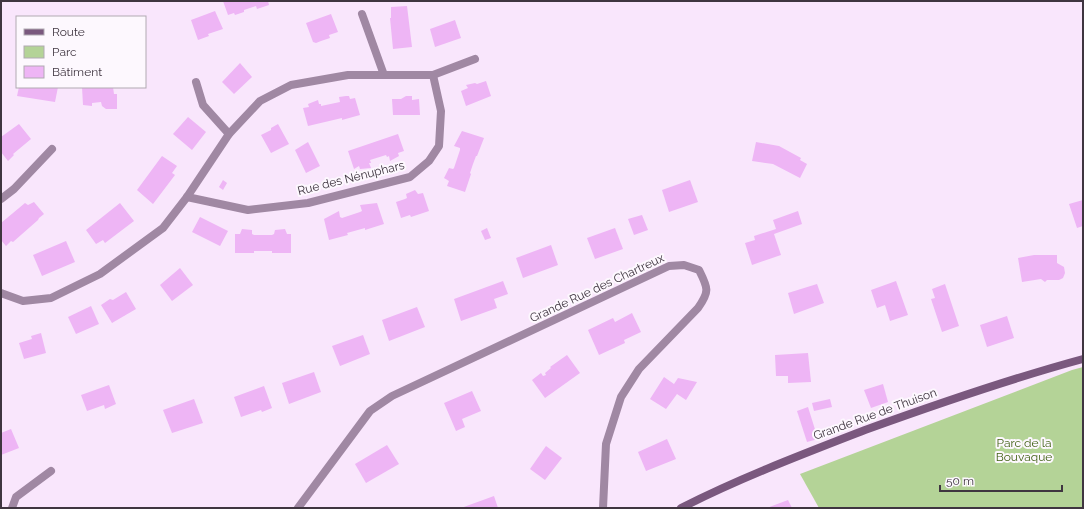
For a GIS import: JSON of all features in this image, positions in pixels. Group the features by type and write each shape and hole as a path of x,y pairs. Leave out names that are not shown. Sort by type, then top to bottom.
{"street":[{"path":"362,14 384,75"},
{"path":"1,293 23,301 51,298 100,274 163,228 229,134 260,101 291,85 348,75 433,75 475,59"},
{"name":"Rue des Nénuphars","path":"186,197 248,210 308,203 410,177 429,160 439,146 440,111 433,75"},
{"path":"196,82 203,105 229,134"},
{"path":"1,199 14,189 52,149"},
{"name":"Grande Rue des Chartreux","path":"298,508 370,411 392,396 669,266 684,265 699,270 707,286 706,298 639,369 621,397 606,444 604,508"},
{"name":"Grande Rue de Thuison","path":"681,508 810,451 900,417 990,386 1083,359"},
{"path":"12,508 16,496 51,472"}],"green space":[{"name":"Parc de la Bouvaque","path":"1083,367 1083,508 819,508 800,474 1072,370"}],"building":[{"path":"223,1 268,1 269,5 257,9 256,6 235,15 234,13 228,15"},
{"path":"407,6 412,47 393,49 390,18 391,7"},
{"path":"215,11 223,29 208,34 209,36 198,40 191,20"},
{"path":"331,14 338,32 329,35 330,38 316,43 313,42 306,23"},
{"path":"455,20 461,38 435,47 430,29"},
{"path":"240,63 252,77 234,94 222,82"},
{"path":"486,81 491,96 466,106 461,91 468,88 466,85"},
{"path":"19,88 58,88 55,102 17,96"},
{"path":"82,88 113,88 114,94 117,94 117,109 106,109 102,106 101,102 92,103 92,106 83,105"},
{"path":"349,96 350,99 355,98 360,115 308,126 303,108 309,107 308,104 318,100 321,106 340,102 339,97"},
{"path":"406,96 412,96 412,100 419,99 420,115 393,115 392,99 401,99"},
{"path":"188,117 206,132 192,150 173,134"},
{"path":"19,124 31,139 13,154 14,155 8,161 1,152 1,137"},
{"path":"278,124 289,144 271,153 261,135 271,130 271,128"},
{"path":"462,131 484,138 473,164 465,192 447,186 449,181 444,178 449,168 454,168 460,148 454,146"},
{"path":"398,134 404,151 398,153 399,156 390,161 389,156 387,157 386,155 370,160 371,163 369,163 371,168 360,169 359,166 354,169 348,151"},
{"path":"308,142 320,166 306,173 295,150"},
{"path":"756,142 779,146 801,158 800,160 807,164 800,178 773,164 752,161"},
{"path":"162,156 177,166 172,173 175,175 153,204 137,190"},
{"path":"223,180 227,183 223,190 219,187"},
{"path":"690,180 698,202 669,212 662,190"},
{"path":"415,190 418,194 423,193 429,211 411,217 410,215 401,218 396,202 407,198 406,194"},
{"path":"1083,200 1083,226 1077,228 1069,204"},
{"path":"34,202 44,214 13,242 11,241 6,246 1,240 1,223 25,203 28,205"},
{"path":"120,203 134,221 105,243 103,240 96,244 86,230"},
{"path":"377,203 384,224 365,230 365,228 347,233 348,235 329,240 324,219 339,211 340,217 342,218 362,211 360,205"},
{"path":"798,211 802,224 774,234 781,255 752,265 745,243 755,240 754,236 776,229 773,220"},
{"path":"642,215 648,230 634,235 628,219"},
{"path":"200,217 228,231 220,246 192,232"},
{"path":"487,228 491,238 485,240 481,231"},
{"path":"615,228 623,249 595,259 587,238"},
{"path":"242,229 252,230 252,234 254,235 272,235 274,234 275,230 285,229 287,234 291,234 291,253 254,251 254,253 235,253 235,234 240,234"},
{"path":"66,241 75,262 42,276 33,255"},
{"path":"551,245 558,265 523,278 516,258"},
{"path":"1034,255 1057,255 1057,263 1064,267 1065,273 1063,278 1059,280 1047,280 1045,282 1041,279 1022,282 1018,258"},
{"path":"180,268 193,285 172,301 160,285"},
{"path":"503,281 508,294 494,299 497,308 461,321 454,299"},
{"path":"896,281 908,315 890,321 885,305 877,308 871,290"},
{"path":"817,284 824,303 794,314 788,293"},
{"path":"945,284 959,326 942,332 931,299 935,298 932,289"},
{"path":"126,292 136,309 112,323 101,305"},
{"path":"91,306 99,324 76,334 68,317"},
{"path":"417,307 425,327 389,341 382,320"},
{"path":"632,313 641,332 624,340 625,343 599,355 588,330 613,318 615,322"},
{"path":"1007,316 1014,338 987,347 980,325"},
{"path":"41,333 46,353 24,359 19,343 32,339 31,336"},
{"path":"363,335 370,354 340,366 332,346"},
{"path":"808,353 811,382 788,383 788,376 776,376 775,355"},
{"path":"567,355 580,373 545,398 532,380 541,373 543,376 546,375 545,373 551,368 550,367"},
{"path":"314,372 321,392 289,404 282,383"},
{"path":"664,377 674,384 678,378 697,382 686,400 677,394 666,409 650,399"},
{"path":"883,384 888,402 871,408 864,390"},
{"path":"109,385 116,404 105,409 104,405 87,411 81,395"},
{"path":"264,386 272,408 241,417 234,397"},
{"path":"472,391 481,411 462,419 465,427 456,431 444,403"},
{"path":"194,399 203,423 172,433 163,410"},
{"path":"830,399 832,407 814,411 812,403"},
{"path":"808,407 818,439 807,442 797,411"},
{"path":"11,429 19,448 1,455 1,433"},
{"path":"667,439 676,459 646,471 638,452"},
{"path":"387,445 399,464 366,483 355,464"},
{"path":"546,446 562,458 545,480 530,469"},
{"path":"494,496 498,508 461,508"},
{"path":"788,500 792,508 767,508 772,506"}]}
